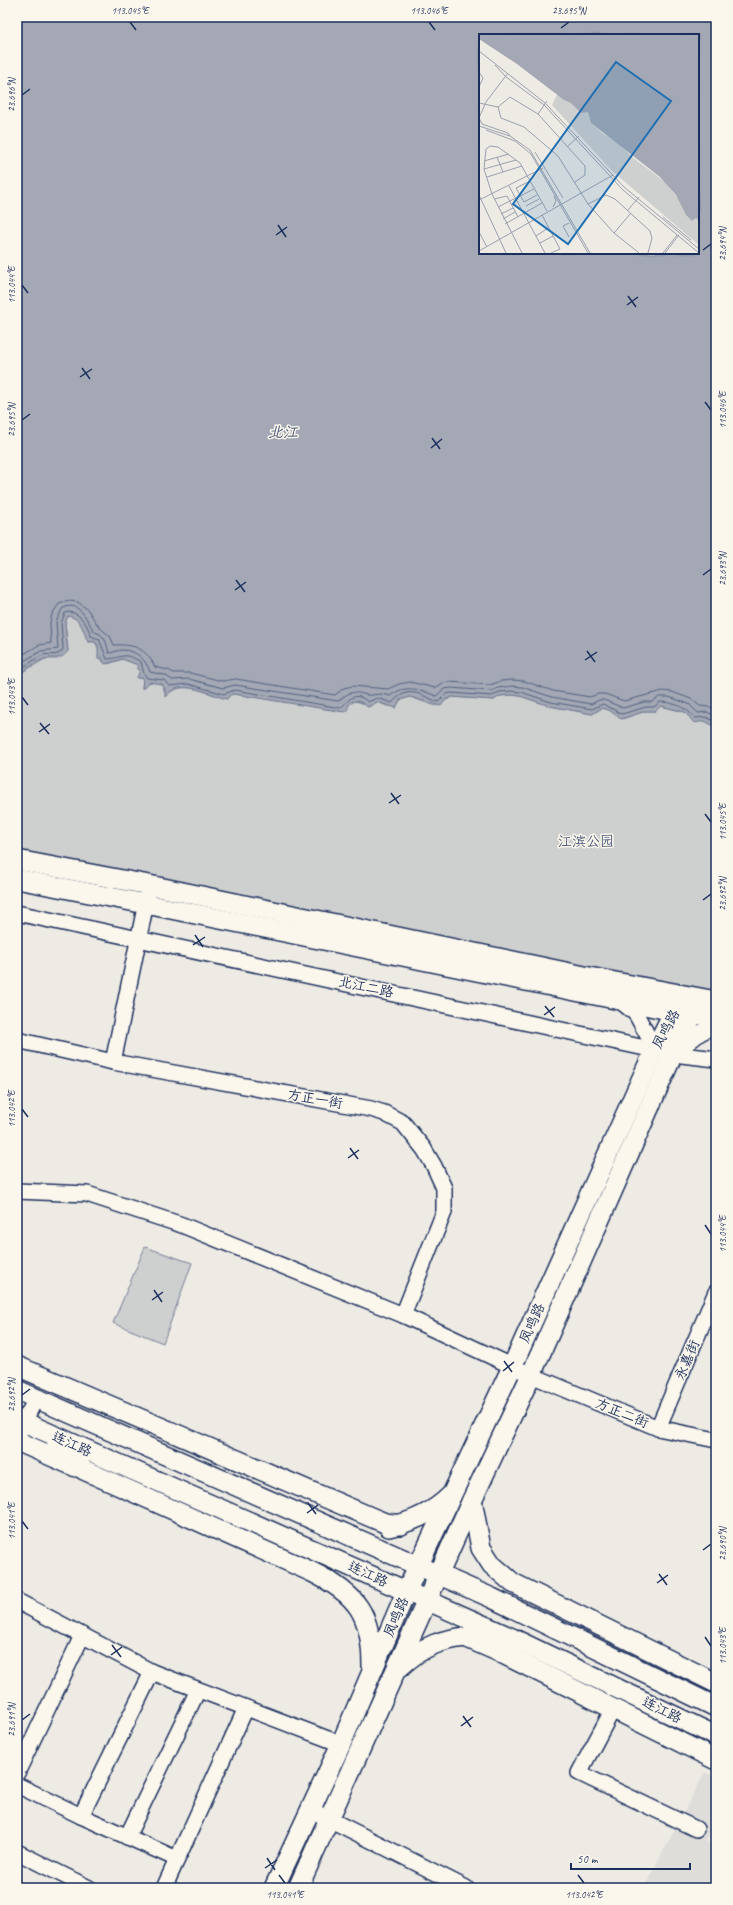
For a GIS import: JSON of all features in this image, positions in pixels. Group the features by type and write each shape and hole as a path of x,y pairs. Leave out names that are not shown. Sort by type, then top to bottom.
{"main road":[{"path":"17,860 150,885 679,1003"},
{"path":"17,879 617,998 679,1003 716,1000"},
{"name":"凤鸣路","path":"274,1888 341,1744 406,1592 512,1367 655,1049 679,1003 693,1014 673,1054 530,1375 472,1500 298,1888"},
{"path":"693,1014 716,1017"},
{"path":"17,1366 385,1523 401,1524"},
{"name":"连江路","path":"17,1390 492,1598 716,1707"},
{"name":"连江路","path":"20,1426 50,1434 427,1600 512,1638 716,1736"},
{"path":"50,1434 84,1470"},
{"name":"连江路","path":"17,1441 312,1572 337,1585 347,1592 365,1620 371,1639 372,1671"},
{"path":"342,1532 383,1529 420,1518 441,1505 453,1492"},
{"path":"472,1500 481,1548 492,1565 513,1583 716,1683"},
{"path":"394,1674 423,1648 437,1643 465,1637 488,1636 512,1638"},
{"name":"连江路","path":"465,1637 498,1651 716,1760"}],"street":[{"path":"113,1062 150,885"},
{"name":"北江二路","path":"17,913 673,1054 716,1060"},
{"path":"617,998 636,1014 655,1049"},
{"path":"673,1054 686,1042 716,1025"},
{"name":"方正一街","path":"17,1040 113,1062 371,1109 384,1113 404,1123 424,1149 444,1188 444,1212 403,1315"},
{"path":"17,1191 87,1194 182,1225 403,1315 512,1367"},
{"name":"永嘉街","path":"658,1428 716,1292"},
{"name":"方正二街","path":"512,1367 658,1428 716,1440"},
{"path":"20,1426 36,1398"},
{"path":"17,1601 152,1672 341,1744"},
{"path":"17,1773 82,1636"},
{"path":"81,1816 152,1672"},
{"path":"127,1837 198,1690"},
{"path":"164,1888 246,1708"},
{"path":"613,1709 579,1773 696,1829"},
{"path":"17,1785 81,1816 177,1859"},
{"path":"311,1810 465,1888"},
{"path":"17,1852 89,1888"}],"shaded area":[{"path":"705,1772 716,1777 716,1823 706,1841 716,1846 716,1888 644,1888"}],"green space":[{"name":"江滨公园","path":"68,616 79,621 85,632 87,640 90,642 95,642 99,650 98,658 101,657 103,662 108,664 123,659 138,665 141,670 137,678 143,678 142,688 150,682 162,684 166,696 179,688 187,688 203,691 227,699 230,694 234,694 340,711 355,701 363,703 368,707 377,702 387,706 397,705 400,700 410,697 436,706 452,697 494,700 500,696 511,695 520,696 550,706 592,714 602,708 609,710 622,719 646,711 655,711 660,706 685,712 694,722 705,721 716,727 716,991 646,983 17,853 17,672 19,674 45,659 57,659 68,651 65,623"},
{"path":"145,1247 192,1263 163,1343 113,1323"}],"water":[{"name":"北江","path":"17,17 716,17 716,727 705,721 694,723 685,712 661,706 655,711 646,711 621,719 609,710 602,708 592,714 550,706 520,696 511,695 500,696 494,700 452,697 446,699 441,706 410,697 400,700 396,708 377,702 368,707 354,701 349,703 347,711 344,712 234,694 230,695 227,699 203,691 186,688 178,688 171,691 165,697 165,689 162,684 150,682 142,689 143,678 137,678 140,670 138,669 138,665 122,659 105,664 101,657 98,659 98,645 94,641 88,642 79,622 73,617 68,616 65,623 68,651 60,658 44,659 19,674 17,672"}]}
